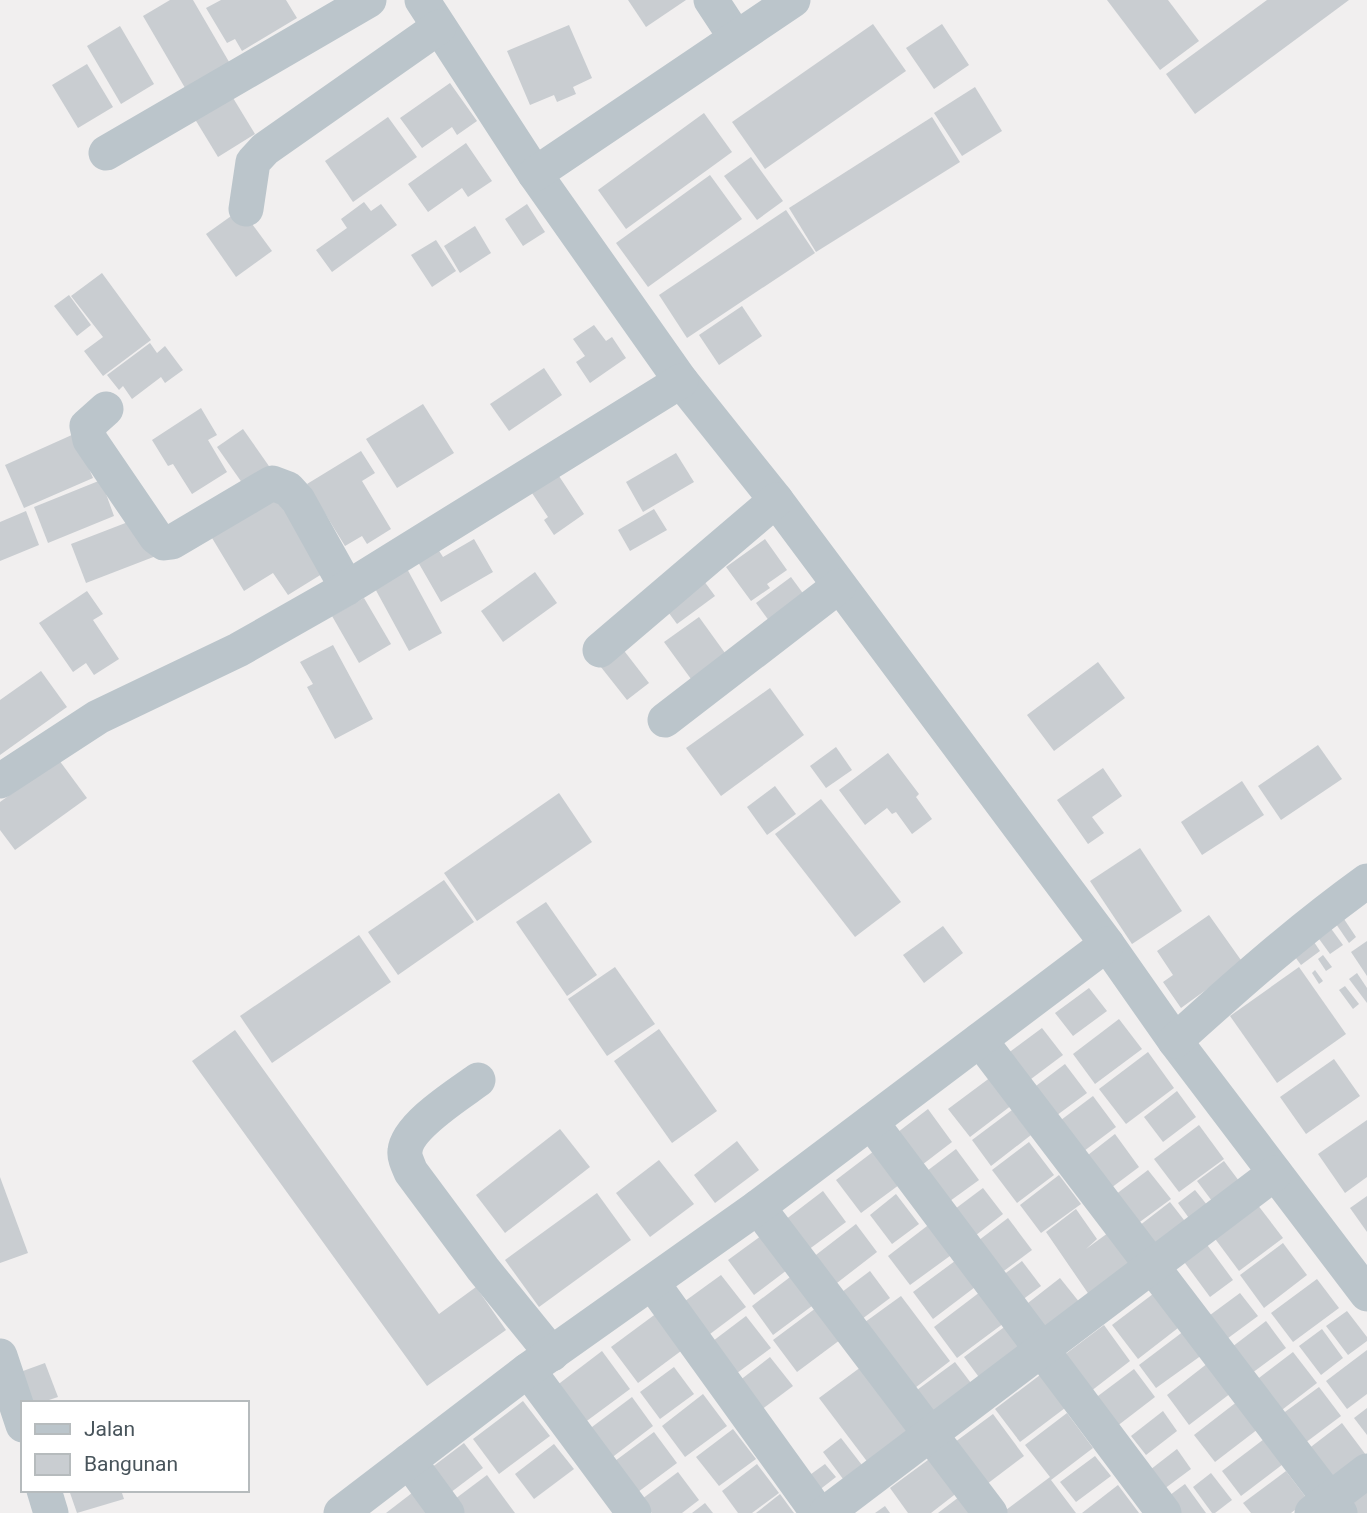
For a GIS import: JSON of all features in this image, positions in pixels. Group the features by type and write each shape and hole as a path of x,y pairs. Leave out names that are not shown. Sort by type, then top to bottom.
{"street":[{"path":"106,153 369,0"},
{"path":"711,0 736,38"},
{"path":"535,174 793,0"},
{"path":"246,209 253,162 265,149 431,13 535,174 681,382 776,500 1107,944 1175,1041 1367,1294"},
{"path":"0,780 98,717 238,650 347,588 681,382"},
{"path":"106,409 87,426 90,440 156,537 164,543 172,542 272,483 288,489 298,500 347,588"},
{"path":"600,650 776,500"},
{"path":"665,720 839,586"},
{"path":"1175,1041 1265,959 1367,881"},
{"path":"341,1513 540,1362 758,1208 1107,944"},
{"path":"980,1040 1151,1266 1327,1508 1367,1471"},
{"path":"478,1080 429,1117 407,1140 404,1153 411,1171 483,1269 634,1513"},
{"path":"871,1122 1164,1513"},
{"path":"826,1513 1275,1173"},
{"path":"758,1208 990,1513"},
{"path":"653,1284 818,1513"},
{"path":"1,1364 21,1419"},
{"path":"409,1461 447,1513"},
{"path":"45,1492 51,1513"}],"building":[{"path":"170,0 193,0 232,67 188,93 143,16"},
{"path":"221,0 286,0 297,18 242,51 235,39 227,43 206,8"},
{"path":"628,0 686,0 646,27"},
{"path":"1107,0 1168,0 1199,41 1160,70"},
{"path":"1267,0 1349,0 1195,114 1166,74"},
{"path":"873,24 906,71 765,169 732,122"},
{"path":"942,24 969,65 934,89 906,48"},
{"path":"569,25 592,78 573,87 576,94 557,102 554,95 530,105 507,51"},
{"path":"120,26 154,84 121,104 87,46"},
{"path":"87,64 113,107 78,128 52,85"},
{"path":"450,83 477,121 457,135 452,127 422,148 400,118"},
{"path":"975,87 1002,131 962,156 934,113"},
{"path":"227,88 255,134 218,157 190,111"},
{"path":"704,113 732,152 626,229 598,190"},
{"path":"388,117 417,157 353,202 325,161"},
{"path":"932,117 960,162 816,252 789,208"},
{"path":"466,143 492,181 468,197 462,188 428,212 408,184"},
{"path":"751,157 783,201 757,220 724,176"},
{"path":"710,175 742,219 648,287 616,243"},
{"path":"364,202 371,211 381,204 397,225 332,272 316,250 347,228 341,219"},
{"path":"527,204 545,232 523,246 505,219"},
{"path":"241,209 272,251 236,277 206,234"},
{"path":"786,210 815,253 687,338 659,295"},
{"path":"475,226 491,253 460,273 444,246"},
{"path":"436,240 456,271 432,287 411,255"},
{"path":"102,273 151,340 103,376 84,351 103,337 71,296"},
{"path":"69,295 91,325 77,336 54,306"},
{"path":"742,306 762,336 719,365 699,335"},
{"path":"594,325 606,341 612,337 626,358 590,383 576,362 585,356 573,339"},
{"path":"150,343 157,353 165,346 183,370 165,383 161,377 132,399 123,386 119,390 107,375"},
{"path":"544,368 562,395 509,431 490,404"},
{"path":"423,404 454,453 397,488 366,439"},
{"path":"201,408 217,435 208,440 227,472 192,494 173,464 168,466 152,440"},
{"path":"243,429 271,469 245,487 217,447"},
{"path":"74,434 93,478 24,508 5,465"},
{"path":"361,451 375,473 362,481 391,529 367,544 362,536 345,546 307,484"},
{"path":"676,453 694,482 643,512 626,482"},
{"path":"555,470 584,514 554,535 544,520 548,517 528,487"},
{"path":"101,480 114,516 48,543 34,507"},
{"path":"280,489 330,569 288,595 273,573 244,591 209,533"},
{"path":"654,509 667,530 630,551 618,530"},
{"path":"26,511 39,545 0,561 0,522"},
{"path":"141,517 156,556 86,583 71,544"},
{"path":"474,539 493,572 441,602 414,555 434,543 443,557"},
{"path":"765,539 787,570 767,584 770,588 751,601 726,567"},
{"path":"405,565 442,633 409,651 372,583"},
{"path":"535,572 557,603 503,642 481,611"},
{"path":"698,573 715,596 677,624 660,601"},
{"path":"791,577 810,603 775,629 756,603"},
{"path":"87,591 103,614 93,620 119,659 94,675 86,663 73,672 39,623"},
{"path":"364,598 391,644 359,663 332,616"},
{"path":"699,617 725,653 691,679 664,642"},
{"path":"615,639 649,683 627,700 593,657"},
{"path":"333,645 373,719 335,739 307,687 313,684 300,662"},
{"path":"1098,662 1125,698 1054,751 1027,715"},
{"path":"41,671 67,707 0,755 0,700"},
{"path":"770,688 804,735 721,796 686,748"},
{"path":"1318,745 1342,779 1281,820 1258,786"},
{"path":"836,747 852,770 826,788 810,766"},
{"path":"888,753 919,794 916,797 932,819 912,834 896,812 892,814 887,808 865,825 839,790"},
{"path":"59,760 87,798 15,850 0,830 0,802"},
{"path":"1103,768 1122,796 1092,817 1104,833 1088,844 1057,800"},
{"path":"1242,781 1264,815 1202,855 1181,822"},
{"path":"775,786 796,814 767,835 747,807"},
{"path":"559,793 592,842 477,921 444,873"},
{"path":"821,799 901,902 855,937 775,834"},
{"path":"1140,848 1182,911 1132,944 1090,881"},
{"path":"444,880 474,922 398,975 368,932"},
{"path":"546,902 597,975 567,996 516,922"},
{"path":"1209,915 1243,963 1181,1008 1163,982 1173,975 1157,951"},
{"path":"1344,919 1356,937 1349,943 1336,924"},
{"path":"1327,923 1343,945 1330,954 1314,932"},
{"path":"943,926 963,953 924,983 903,955"},
{"path":"359,935 391,982 272,1063 240,1016"},
{"path":"1310,936 1320,951 1301,965 1290,950"},
{"path":"1367,941 1367,976 1351,952"},
{"path":"1323,955 1332,967 1326,971 1318,959"},
{"path":"615,967 655,1024 607,1056 568,999"},
{"path":"1299,967 1346,1034 1277,1083 1230,1016"},
{"path":"1315,970 1323,981 1319,984 1312,973"},
{"path":"1357,973 1367,988 1367,1003 1349,979"},
{"path":"1345,986 1359,1004 1353,1009 1339,990"},
{"path":"1089,988 1107,1011 1073,1036 1055,1013"},
{"path":"1119,1019 1142,1049 1095,1084 1073,1054"},
{"path":"1042,1028 1063,1055 1023,1085 1003,1057"},
{"path":"659,1029 717,1111 672,1143 614,1061"},
{"path":"235,1030 439,1314 476,1287 506,1330 427,1386 192,1061"},
{"path":"1148,1052 1174,1088 1126,1124 1099,1089"},
{"path":"1334,1059 1360,1096 1306,1134 1280,1097"},
{"path":"1065,1064 1087,1093 1049,1121 1028,1092"},
{"path":"991,1077 1012,1105 970,1137 948,1109"},
{"path":"1177,1091 1196,1117 1163,1142 1144,1117"},
{"path":"1093,1096 1116,1127 1076,1157 1053,1126"},
{"path":"928,1109 952,1142 914,1171 889,1139"},
{"path":"1012,1110 1031,1135 991,1166 972,1140"},
{"path":"1367,1120 1367,1177 1345,1193 1318,1154"},
{"path":"1199,1125 1224,1159 1179,1192 1154,1159"},
{"path":"560,1129 590,1167 505,1233 476,1195"},
{"path":"1115,1134 1139,1167 1103,1194 1079,1162"},
{"path":"737,1141 759,1170 715,1203 694,1175"},
{"path":"1029,1142 1054,1175 1017,1203 992,1170"},
{"path":"878,1148 903,1182 861,1213 836,1180"},
{"path":"956,1149 979,1180 950,1201 927,1171"},
{"path":"659,1160 694,1204 650,1237 616,1193"},
{"path":"1224,1161 1245,1189 1218,1209 1197,1181"},
{"path":"1148,1170 1171,1199 1133,1227 1111,1198"},
{"path":"1059,1175 1081,1204 1041,1233 1020,1205"},
{"path":"0,1177 28,1253 0,1263"},
{"path":"983,1188 1003,1214 971,1239 951,1212"},
{"path":"1195,1190 1212,1211 1194,1225 1178,1203"},
{"path":"823,1191 846,1222 808,1250 785,1220"},
{"path":"597,1193 631,1240 539,1307 505,1260"},
{"path":"896,1194 919,1224 892,1244 870,1215"},
{"path":"1367,1196 1367,1232 1350,1208"},
{"path":"1170,1202 1191,1229 1156,1255 1135,1229"},
{"path":"1257,1204 1283,1238 1239,1271 1213,1236"},
{"path":"1076,1209 1097,1239 1086,1249 1108,1233 1136,1271 1094,1302 1046,1232"},
{"path":"1008,1218 1032,1250 993,1279 970,1247"},
{"path":"931,1223 954,1253 910,1285 888,1256"},
{"path":"856,1224 877,1252 833,1286 812,1258"},
{"path":"765,1233 791,1267 754,1295 728,1260"},
{"path":"1205,1242 1233,1280 1210,1297 1182,1259"},
{"path":"1283,1243 1307,1275 1264,1308 1240,1275"},
{"path":"959,1258 979,1284 933,1319 913,1292"},
{"path":"1022,1261 1041,1286 1014,1306 995,1281"},
{"path":"870,1271 890,1298 858,1322 838,1295"},
{"path":"794,1274 816,1303 773,1335 752,1306"},
{"path":"721,1275 746,1307 706,1337 681,1304"},
{"path":"1060,1278 1084,1308 1041,1340 1019,1310"},
{"path":"1317,1279 1339,1308 1293,1342 1271,1313"},
{"path":"980,1292 1004,1323 957,1358 934,1327"},
{"path":"1240,1293 1258,1316 1220,1344 1202,1321"},
{"path":"1153,1294 1178,1328 1138,1359 1112,1325"},
{"path":"901,1296 950,1361 911,1391 861,1325"},
{"path":"824,1302 848,1334 797,1372 773,1340"},
{"path":"661,1310 689,1345 638,1383 611,1347"},
{"path":"1347,1311 1367,1337 1367,1341 1348,1355 1326,1326"},
{"path":"746,1316 771,1348 733,1376 709,1344"},
{"path":"1266,1321 1286,1348 1248,1376 1228,1350"},
{"path":"1007,1325 1030,1355 987,1388 964,1357"},
{"path":"1104,1325 1130,1361 1082,1398 1055,1362"},
{"path":"1322,1329 1343,1358 1321,1375 1299,1346"},
{"path":"1184,1331 1202,1355 1156,1388 1139,1365"},
{"path":"1367,1350 1367,1394 1347,1409 1326,1381"},
{"path":"602,1351 630,1389 584,1423 556,1386"},
{"path":"1293,1352 1317,1383 1274,1416 1251,1384"},
{"path":"770,1357 793,1386 761,1410 739,1381"},
{"path":"955,1362 977,1391 940,1420 917,1390"},
{"path":"45,1363 58,1397 46,1401 21,1401 12,1375"},
{"path":"1208,1363 1231,1393 1189,1425 1167,1395"},
{"path":"865,1364 918,1434 872,1468 819,1398"},
{"path":"674,1367 694,1394 660,1419 640,1392"},
{"path":"1134,1369 1155,1397 1112,1430 1090,1402"},
{"path":"1040,1375 1065,1408 1020,1442 995,1409"},
{"path":"1319,1387 1341,1416 1301,1446 1278,1417"},
{"path":"703,1394 727,1426 685,1457 662,1426"},
{"path":"632,1397 653,1426 610,1459 588,1430"},
{"path":"523,1401 550,1436 499,1474 473,1439"},
{"path":"1238,1401 1258,1429 1215,1462 1194,1435"},
{"path":"1367,1408 1367,1435 1354,1418"},
{"path":"1163,1411 1177,1431 1146,1455 1131,1436"},
{"path":"1067,1413 1093,1448 1051,1480 1076,1513 1002,1513 1050,1477 1025,1445"},
{"path":"993,1414 1024,1456 983,1487 951,1445"},
{"path":"1342,1423 1366,1455 1327,1484 1303,1453"},
{"path":"733,1429 756,1459 719,1486 696,1457"},
{"path":"654,1432 677,1463 638,1492 615,1461"},
{"path":"1268,1436 1287,1461 1241,1496 1222,1471"},
{"path":"841,1438 865,1469 846,1483 823,1452"},
{"path":"464,1443 483,1468 442,1499 423,1474"},
{"path":"554,1444 574,1469 534,1499 515,1474"},
{"path":"1177,1449 1191,1469 1160,1492 1146,1473"},
{"path":"1095,1456 1111,1476 1076,1502 1060,1482"},
{"path":"932,1457 958,1492 931,1513 908,1513 890,1488"},
{"path":"757,1464 779,1493 752,1513 738,1513 722,1491"},
{"path":"825,1464 836,1477 818,1491 807,1477"},
{"path":"1286,1471 1308,1500 1291,1513 1251,1513 1243,1503"},
{"path":"678,1472 699,1500 682,1513 652,1513 642,1499"},
{"path":"1211,1473 1232,1500 1215,1513 1212,1513 1193,1487"},
{"path":"487,1475 515,1513 454,1513 447,1505"},
{"path":"1367,1480 1367,1513 1348,1513"},
{"path":"1185,1484 1206,1513 1177,1513 1166,1498"},
{"path":"1118,1485 1139,1513 1082,1513"},
{"path":"70,1492 122,1492 124,1499 77,1513"},
{"path":"412,1493 427,1513 386,1513"},
{"path":"780,1494 794,1513 756,1513"},
{"path":"963,1494 976,1513 938,1513"},
{"path":"705,1503 713,1513 692,1513"},
{"path":"885,1506 890,1513 875,1513"}]}
